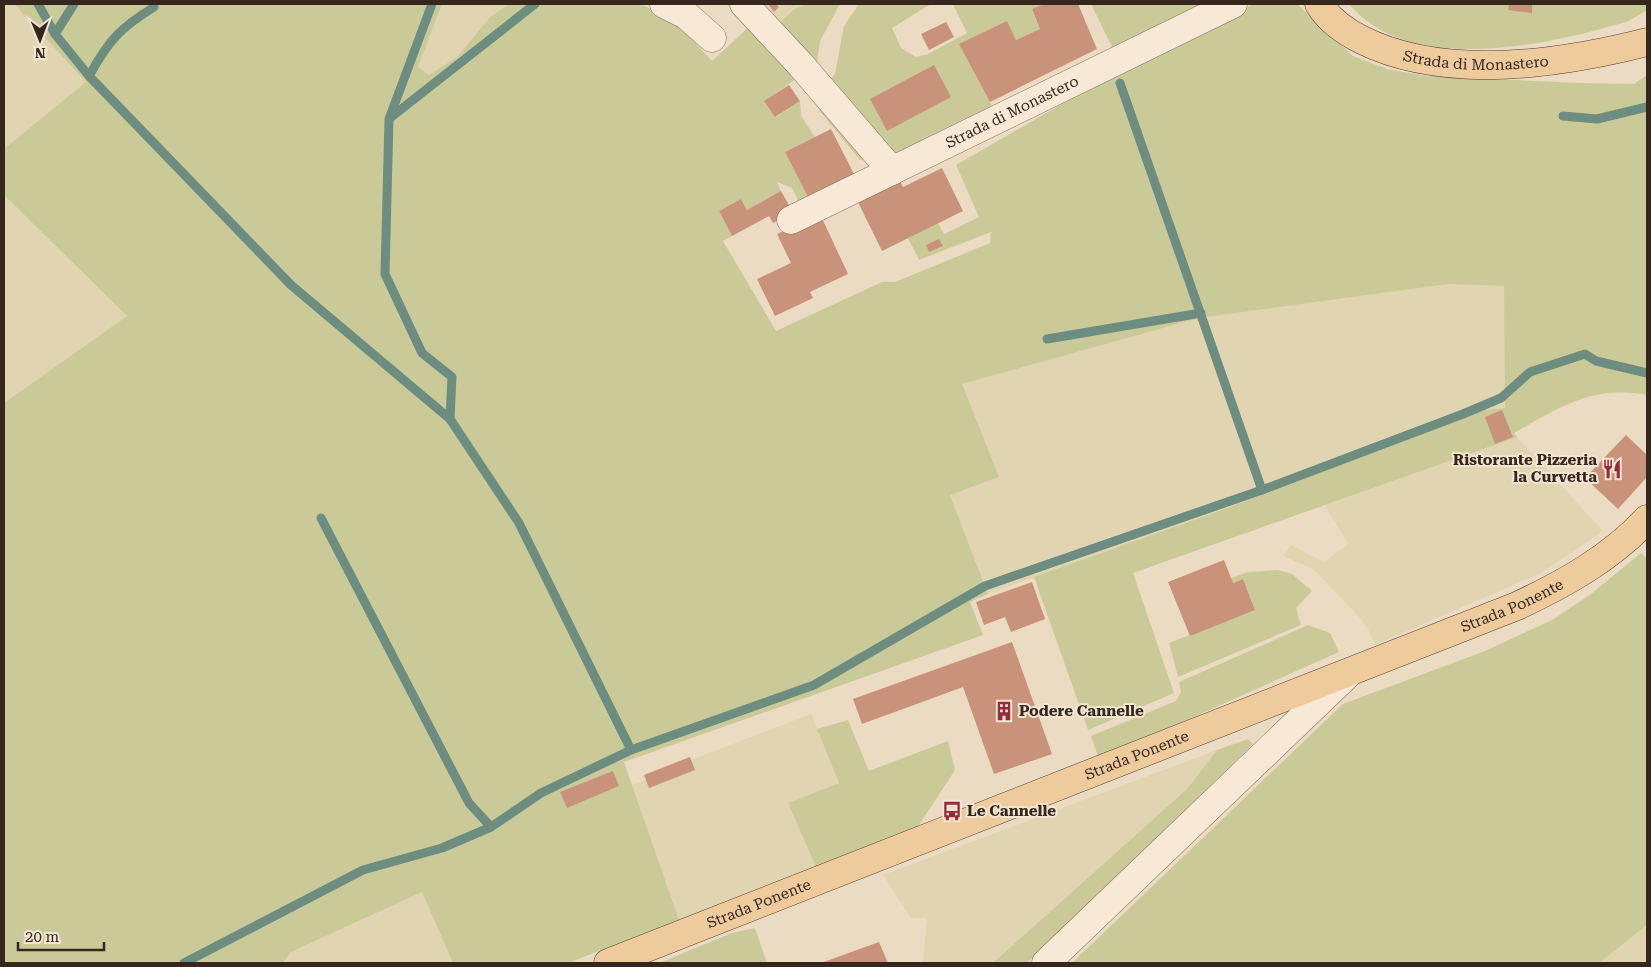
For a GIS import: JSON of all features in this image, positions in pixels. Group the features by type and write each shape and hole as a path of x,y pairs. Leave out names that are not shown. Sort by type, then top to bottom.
{"main road":[{"name":"Strada di Monastero","path":"1320,4 1323,11 1346,32 1379,48 1421,61 1486,64 1538,63 1588,56 1647,42"},
{"name":"Strada Ponente","path":"608,963 1348,674 1546,592 1595,563 1647,518"}],"lane":[{"path":"664,4 686,15 712,38"},
{"path":"744,4 807,71 892,170"},
{"name":"Strada di Monastero","path":"790,220 1233,4"},
{"path":"1046,963 1348,674"}],"shaded area":[{"path":"4,4 14,4 87,82 4,149"},
{"path":"442,4 509,4 490,17 457,57 429,75 418,67"},
{"path":"757,4 808,4 794,9 777,26"},
{"path":"4,195 127,316 4,403"},
{"path":"1448,284 1504,286 1505,408 1484,410 1222,510 988,594 950,495 999,477 961,384 1199,318"},
{"path":"1517,437 1603,531 1541,573 1375,645 1368,629 1355,612 1313,569 1283,556 1291,545 1324,562 1348,544 1325,505"},
{"path":"811,714 839,783 789,803 816,867 679,920 632,785 646,780 649,788 695,770 691,760"},
{"path":"1217,750 1187,789 993,963 923,963 927,918 911,918 883,875"},
{"path":"422,892 453,963 283,963 291,952"},
{"path":"1647,925 1647,963 1599,963"}],"green space":[{"path":"14,4 442,4 418,67 429,75 457,57 490,17 509,4 641,4 676,22 712,61 751,25 800,76 765,101 776,117 800,101 801,116 815,137 785,152 808,197 799,202 792,188 777,182 781,191 747,210 741,199 719,211 732,236 723,241 776,331 882,282 895,282 990,243 991,232 919,260 908,238 938,223 944,234 979,217 956,165 1112,75 1130,61 1254,4 1297,4 1353,56 1387,69 1426,76 1581,83 1634,84 1647,75 1647,395 1609,393 1577,401 1514,433 1517,437 1133,573 1174,693 1088,730 1034,577 1222,510 1484,410 1505,408 1504,286 1448,284 1199,318 962,384 999,477 950,495 988,594 970,602 983,635 624,762 679,920 568,963 453,963 422,892 291,952 283,963 4,963 4,403 127,316 4,195 4,149 86,82"},
{"path":"808,4 840,4 820,41 816,69 777,26 794,9"},
{"path":"859,4 931,4 892,28 901,48 916,57 928,54 967,33 953,4 1044,4 1032,10 1040,29 1016,40 1007,22 960,44 994,110 906,154 891,154 830,80 835,74 844,26"},
{"path":"1091,4 1209,4 1114,51"},
{"path":"1349,4 1647,4 1647,10 1627,22 1550,41 1475,49 1439,47 1404,40 1374,26"},
{"path":"820,107 866,159 860,160 819,110"},
{"path":"1641,553 1647,559 1647,925 1599,963 1072,963 1343,704 1485,651 1552,620 1591,594"},
{"path":"1278,570 1292,574 1312,591 1296,608 1301,625 1178,677 1169,643 1255,610 1243,579 1233,583 1231,578 1248,572"},
{"path":"1308,625 1330,633 1339,652 1187,720 1098,756 1091,736 1176,701 1181,692 1179,682"},
{"path":"848,720 869,771 948,741 955,770 917,828 816,867 788,803 839,783 817,729"},
{"path":"1248,739 1253,744 1027,963 993,963 1187,789 1217,750"},
{"path":"755,928 767,963 659,963 732,933"}],"building":[{"path":"768,4 776,4 779,7 774,12"},
{"path":"1044,4 1078,4 1097,49 990,102 959,44 1007,21 1016,40 1040,29 1032,9"},
{"path":"1509,4 1532,4 1532,13 1508,10"},
{"path":"946,22 954,37 929,50 921,34"},
{"path":"934,65 951,97 887,131 870,99"},
{"path":"789,85 800,101 775,117 764,101"},
{"path":"831,129 854,174 808,197 785,152"},
{"path":"942,168 963,211 882,251 855,196 897,175 903,187"},
{"path":"781,191 793,212 773,223 769,216 732,236 719,211 741,199 747,210"},
{"path":"820,214 848,274 810,292 813,298 775,316 757,279 791,263 777,234"},
{"path":"939,239 943,246 929,252 926,245"},
{"path":"1502,410 1513,437 1495,444 1485,417"},
{"name":"Ristorante Pizzeria la Curvetta","path":"1626,435 1647,455 1647,477 1618,509 1585,478"},
{"path":"1224,560 1233,583 1243,579 1255,610 1190,636 1168,582"},
{"path":"1032,582 1045,619 1011,632 1005,617 984,625 976,602"},
{"name":"Podere Cannelle","path":"1012,642 1052,754 994,774 963,687 862,724 853,699"},
{"path":"690,757 695,770 649,788 644,775"},
{"path":"613,771 619,786 567,808 560,792"},
{"path":"879,942 888,963 821,963"}],"waterway":[{"path":"38,4 55,34"},
{"path":"74,4 55,34 89,76 291,285 450,419 519,523 631,750"},
{"path":"432,4 389,119 385,274 422,353 452,377 450,419"},
{"path":"390,118 535,4"},
{"path":"89,76 116,36 154,7"},
{"path":"1120,83 1262,490"},
{"path":"1563,116 1597,119 1647,107"},
{"path":"1047,339 1201,313"},
{"path":"184,963 363,870 442,848 491,827 541,793 631,750 814,685 985,586 1262,490 1463,414 1501,398 1530,372 1585,354 1596,361 1647,373"},
{"path":"321,518 469,803 491,827"}],"place":[{"name":"Ristorante Pizzeria la Curvetta","path":"1612,469"},
{"name":"Podere Cannelle","path":"1004,711"},
{"name":"Le Cannelle","path":"952,811"}]}
